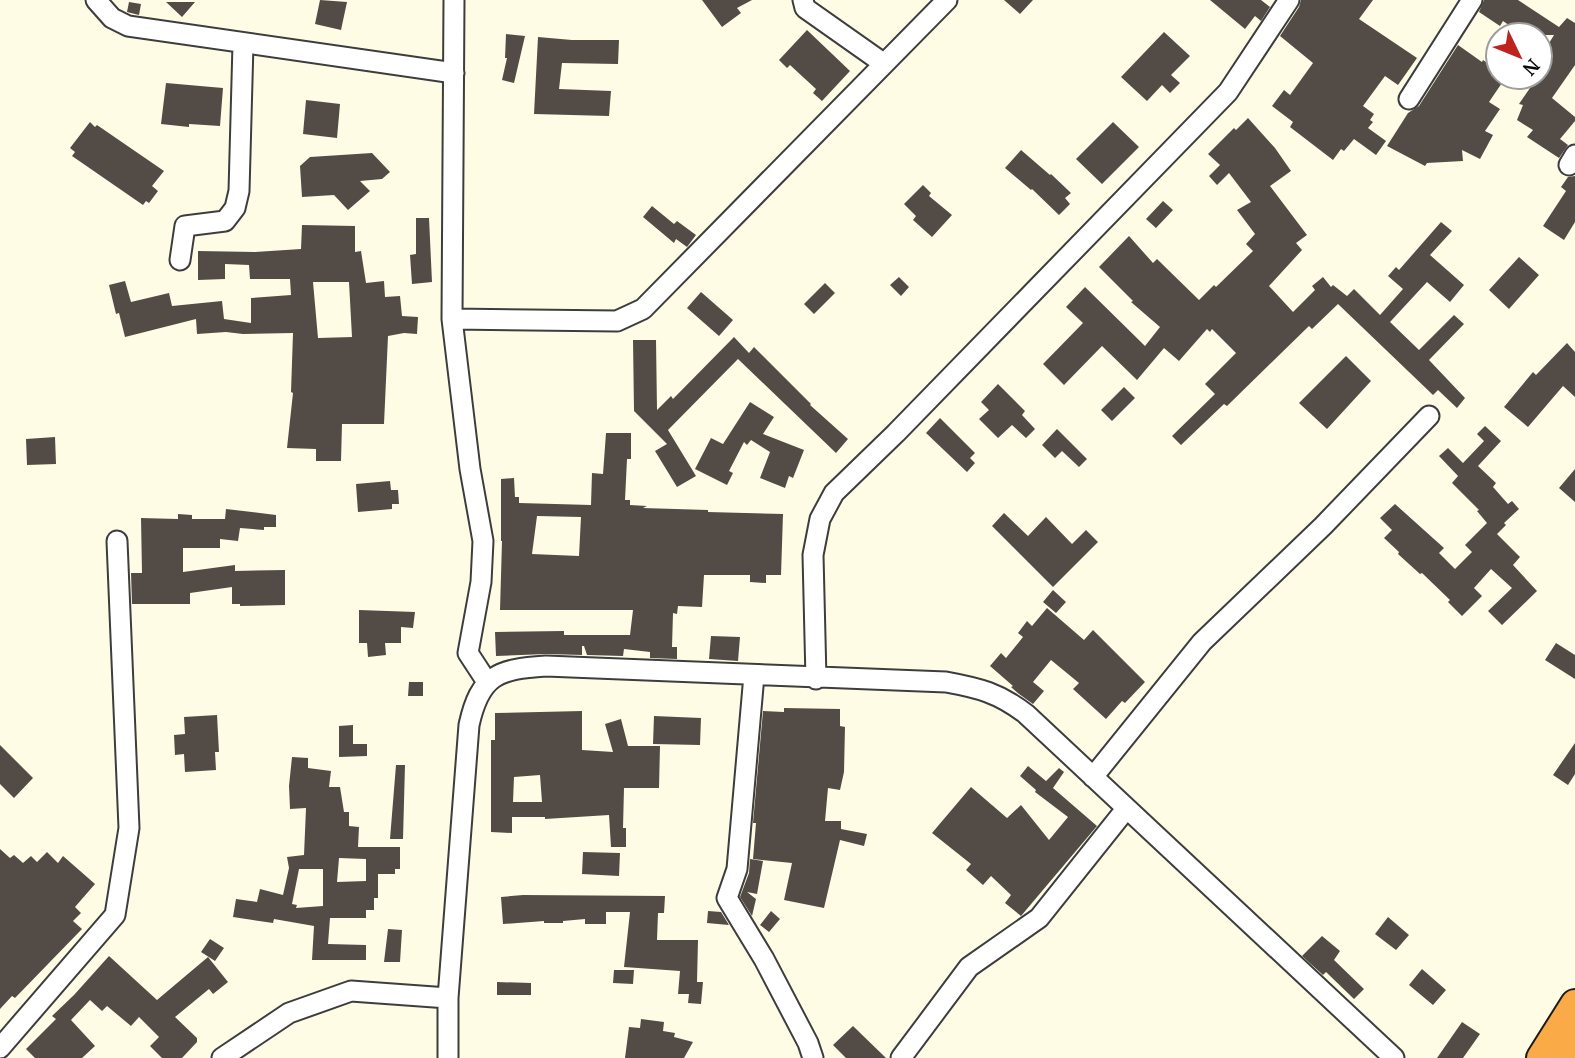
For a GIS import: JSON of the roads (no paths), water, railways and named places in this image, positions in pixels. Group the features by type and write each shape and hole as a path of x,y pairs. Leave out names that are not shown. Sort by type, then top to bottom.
{"highway":[{"path":"1541,1058 1575,1004"},
{"path":"1565,1058 1575,1042"}],"street":[{"path":"96,0 112,18 128,26 454,74"},
{"path":"454,0 452,319 470,469 483,541 481,582 468,653 487,682"},
{"path":"803,0 805,8 883,63"},
{"path":"452,319 617,320 643,309 947,0"},
{"path":"816,678 813,555 820,519 834,493 905,424 1228,92 1289,0"},
{"path":"1409,99 1472,0"},
{"path":"180,260 185,226 225,221 235,208 239,191 243,44"},
{"path":"1093,777 1202,642 1323,526 1429,416"},
{"path":"0,1048 115,915 129,828 117,541"},
{"path":"448,1058 448,998 469,725 474,702 487,682 502,673 524,667 546,666 946,682 994,693 1026,714 1394,1058"},
{"path":"754,675 737,869 727,898 764,958 808,1043 813,1058"},
{"path":"901,1058 969,967 1039,918 1126,809"},
{"path":"222,1058 289,1013 351,991 448,998"}]}
